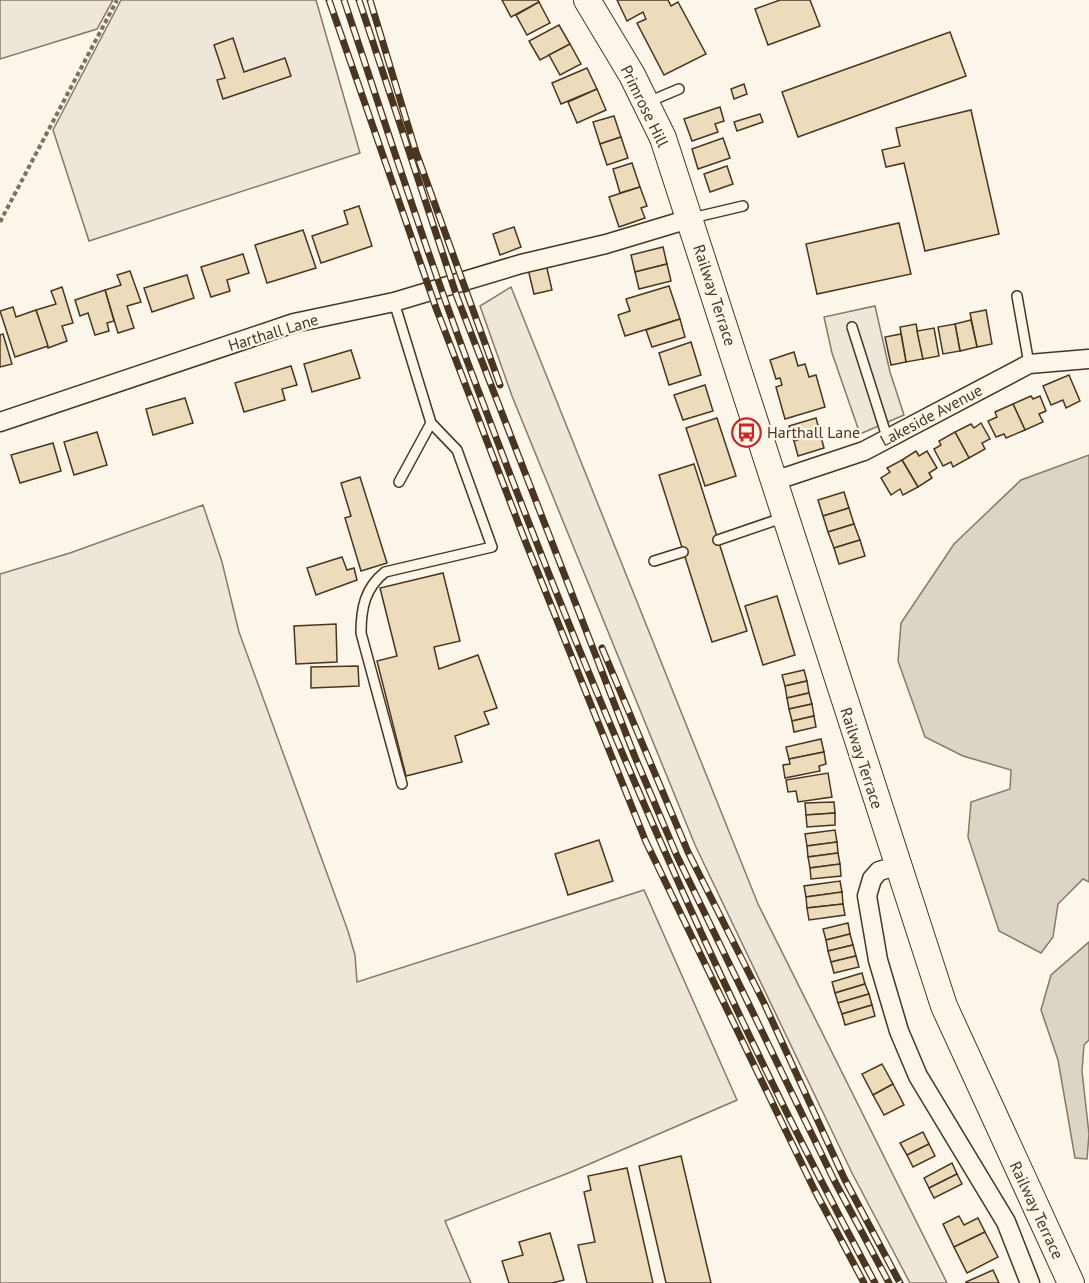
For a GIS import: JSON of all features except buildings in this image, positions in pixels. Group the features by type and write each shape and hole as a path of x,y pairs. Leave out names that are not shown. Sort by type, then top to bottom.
{"street":[{"name":"Primrose Hill","path":"587,0 646,103 663,138 689,219"},
{"name":"Harthall Lane","path":"0,422 294,323 394,302 689,219"},
{"name":"Railway Terrace","path":"689,219 944,1006 1071,1283"},
{"name":"Lakeside Avenue","path":"774,481 843,459 1029,364 1088,359"},
{"path":"897,866 879,871 872,879 867,896 878,960 899,1031 918,1076 1006,1222 1030,1283"}],"lane":[{"path":"646,103 679,89"},
{"path":"689,219 743,206"},
{"path":"1017,296 1029,364"},
{"path":"394,302 431,423 458,450 492,547 385,572 375,580 361,609 361,633 402,784"},
{"path":"852,327 887,437"},
{"path":"399,482 431,423"},
{"path":"718,540 785,518"},
{"path":"654,561 683,552"}],"path":[{"path":"0,222 117,0"}],"shaded area":[{"path":"0,0 113,0 97,29 0,59"},
{"path":"121,0 316,0 360,153 89,241 53,130"},
{"path":"511,287 758,904 947,1283 910,1283 852,1173 695,845 512,396 480,306"},
{"path":"875,306 890,372 904,415 860,434 832,353 824,317"},
{"path":"1089,455 1089,882 1083,879 1058,904 1053,937 1041,953 999,931 968,837 971,802 1010,789 1011,770 963,756 925,737 898,661 901,623 954,544 1021,480"},
{"path":"203,505 222,562 239,632 348,931 355,955 357,982 644,890 737,1100 571,1172 445,1221 471,1283 0,1283 0,574 70,553"},
{"path":"1089,942 1089,1040 1084,1045 1082,1071 1089,1134 1087,1159 1075,1158 1058,1060 1041,1010 1051,975"}],"railway":[{"path":"329,0 436,308 524,538 646,842 815,1191 864,1283"},
{"path":"344,0 446,303 570,628 664,850 714,960 765,1068 875,1283"},
{"path":"359,0 457,297 635,757 677,856 834,1180 889,1283"},
{"path":"370,0 416,152 500,385"},
{"path":"602,648 688,852 764,1003 844,1178 900,1283"}],"place":[{"name":"Harthall Lane","path":"746,432"}]}
